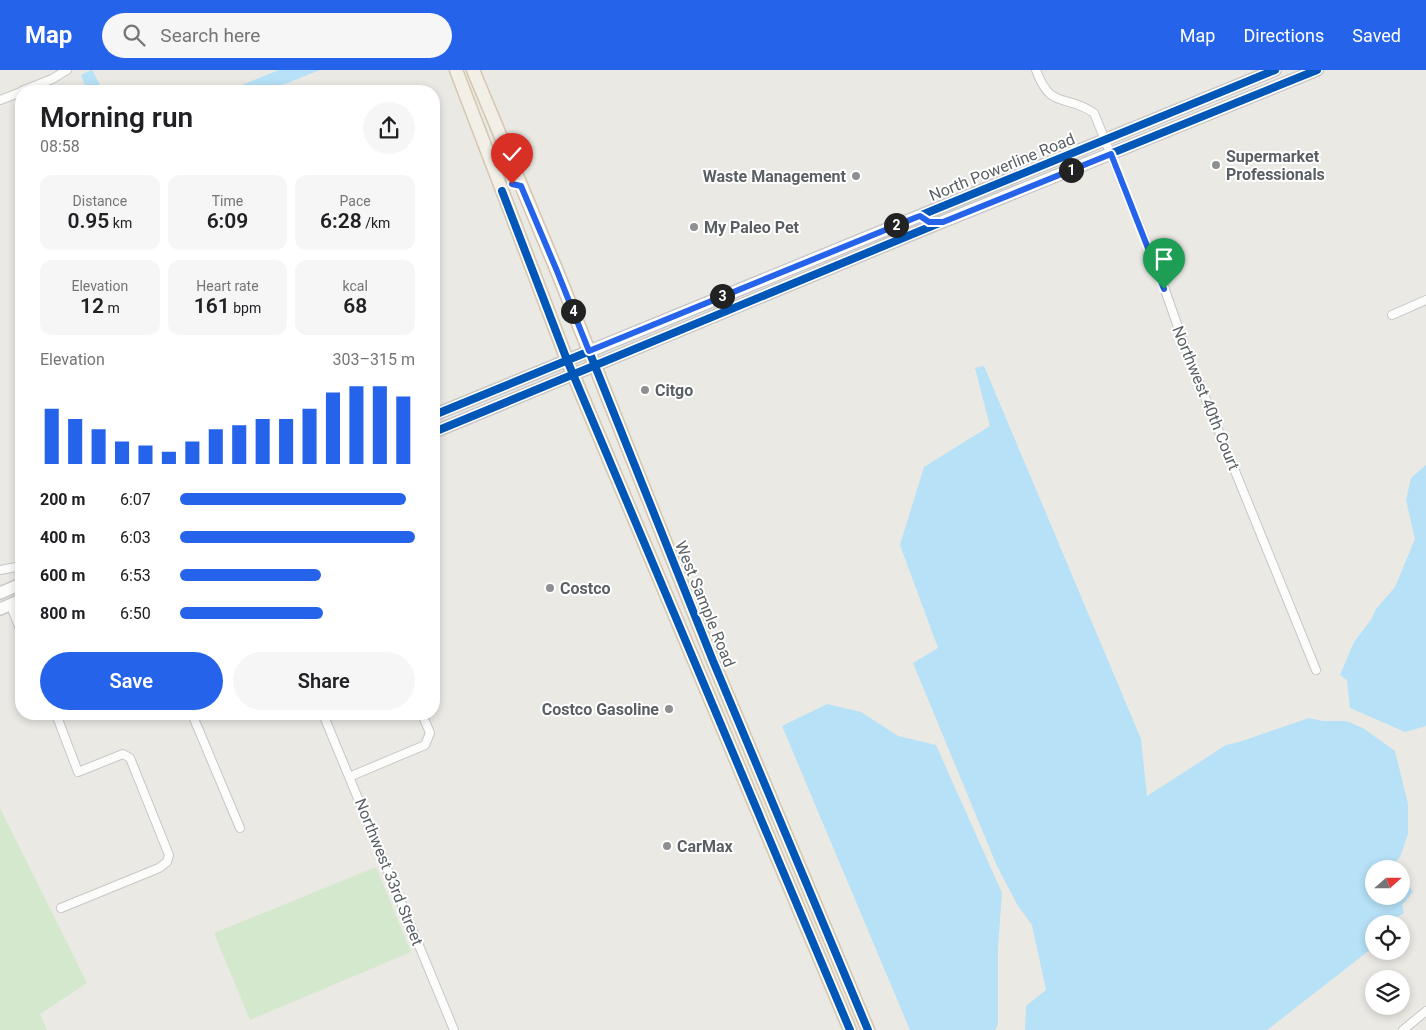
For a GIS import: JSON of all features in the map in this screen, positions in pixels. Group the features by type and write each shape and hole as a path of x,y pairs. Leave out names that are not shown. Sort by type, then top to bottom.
{"main road":[{"name":"West Sample Road","path":"456,70 573,375 850,1030"},
{"name":"West Sample Road","path":"473,70 557,271 713,661 868,1030"},
{"name":"North Powerline Road","path":"440,412 1275,70"},
{"name":"North Powerline Road","path":"440,430 1317,70"},
{"path":"495,172 512,184 521,186"},
{"path":"502,191 511,194 530,208"},
{"path":"906,238 917,223 918,216 929,222 943,222"},
{"path":"751,302 754,291 763,279"},
{"path":"0,593 15,587"}],"street":[{"path":"37,85 67,70"},
{"name":"Northwest 40th Court","path":"1036,70 1045,90 1056,99 1084,106 1094,113 1164,287 1187,354 1316,670"},
{"path":"0,100 15,94"},
{"path":"1392,315 1426,300"},
{"path":"0,570 15,567"},
{"path":"10,604 15,616"},
{"path":"58,720 78,772 123,754 130,758 169,855 167,862 159,868 61,908"},
{"path":"195,720 240,828"},
{"name":"Northwest 33rd Street","path":"325,720 454,1030"},
{"path":"349,777 425,745 430,733 425,720"},
{"path":"1403,1030 1426,1011"}],"green space":[{"path":"0,808 87,983 40,1014 47,1030 0,1030"},
{"path":"376,867 411,952 250,1020 214,933"}],"water":[{"path":"91,70 93,71 100,85 85,85 81,75"},
{"path":"279,70 320,70 282,85 242,85"},
{"path":"984,366 1141,739 1147,796 1226,745 1309,718 1323,721 1346,721 1363,728 1395,751 1408,804 1408,834 1397,860 1365,860 1365,905 1402,905 1404,913 1401,915 1365,915 1365,954 1267,1030 1025,1030 1026,1006 1046,990 1032,925 1018,906 997,866 913,663 938,648 900,545 924,467 990,426 975,368"},
{"path":"1426,465 1426,726 1405,732 1350,708 1347,680 1340,675 1354,642 1371,620 1376,609 1395,587 1415,539 1406,500 1411,478"},
{"path":"827,704 861,712 898,736 936,745 1002,893 998,947 998,1024 995,1030 910,1030 782,726"}],"cycle path":[{"path":"440,413 1275,70"},
{"path":"440,430 932,226 1317,70"},
{"path":"521,186 557,271 713,661 868,1030"},
{"path":"502,191 567,360 850,1030"}],"place":[{"name":"Supermarket Professionals","path":"1216,165"},
{"name":"Waste Management","path":"856,176"},
{"name":"My Paleo Pet","path":"694,227"},
{"name":"Citgo","path":"645,390"},
{"name":"Costco","path":"550,588"},
{"name":"Costco Gasoline","path":"669,709"},
{"name":"CarMax","path":"667,846"}],"route":[{"path":"512,184 521,186 589,351 917,217 920,216 929,222 943,222 1111,154 1164,289"}]}
